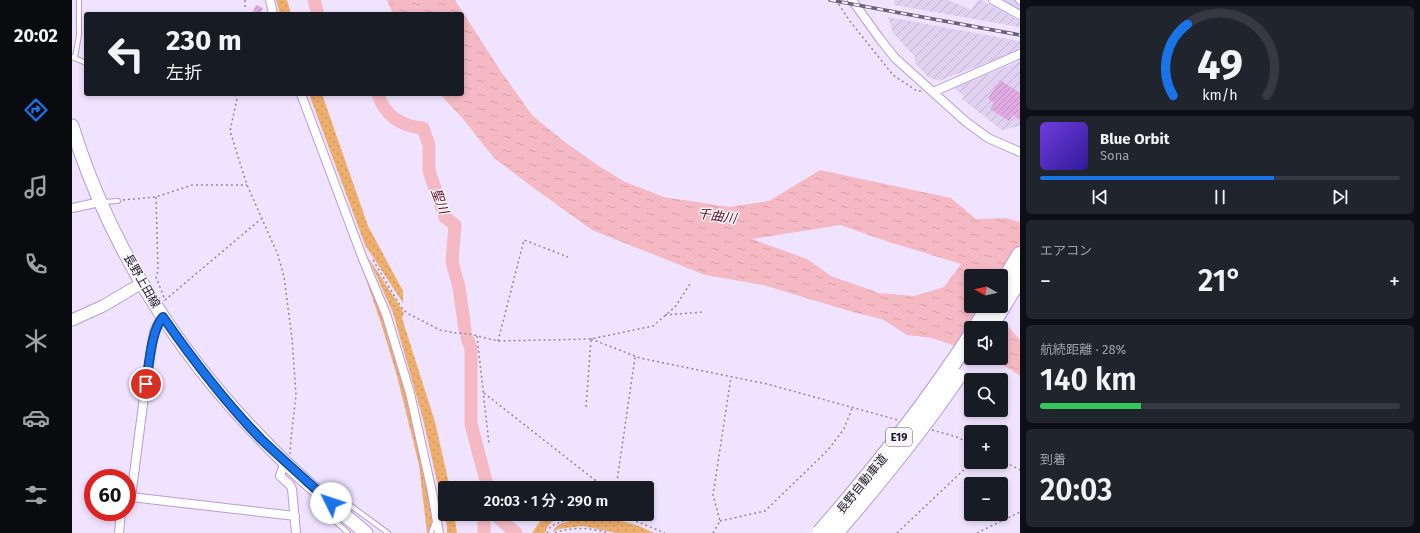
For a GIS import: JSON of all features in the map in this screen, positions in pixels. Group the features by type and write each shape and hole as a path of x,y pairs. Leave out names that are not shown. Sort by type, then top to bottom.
{"highway":[{"path":"1008,275 1020,255"},
{"path":"993,321 1020,277"},
{"name":"長野自動車道","path":"820,533 896,442 947,373 964,347"},
{"name":"長野自動車道","path":"835,533 906,448 965,365"}],"main road":[{"name":"長野上田線","path":"72,126 100,202 116,235 142,283 163,317 189,354 231,406 262,440 334,506 366,533"}],"street":[{"path":"270,0 273,12"},
{"path":"852,0 895,58 965,121 988,138 1020,152"},
{"path":"993,0 1020,15"},
{"path":"933,92 1020,54"},
{"path":"302,96 386,314 410,393 437,516 439,533"},
{"path":"72,208 100,202"},
{"path":"72,320 103,306 142,283"},
{"path":"133,469 154,332 163,317"},
{"path":"287,463 280,476 290,484 292,489 296,533"},
{"path":"136,498 295,516"},
{"path":"118,533 120,521"}],"lane":[{"path":"79,0 79,35 73,57 84,62"},
{"path":"100,202 118,201"},
{"path":"348,533 324,512 344,500 388,533"},
{"path":"431,533 437,516"}],"path":[{"path":"245,0 245,9"},
{"path":"836,0 849,20 893,75 917,91 933,92"},
{"path":"238,96 230,131 247,185 278,255 284,276 292,338 296,395 290,456 287,463"},
{"path":"118,201 156,197 192,185 247,185"},
{"path":"156,197 158,271 156,277 165,300 261,219"},
{"path":"498,342 524,240 568,257"},
{"path":"360,250 363,248 366,250 401,307 407,313 440,330 477,336 498,342 591,339 653,326 675,306 690,284"},
{"path":"665,315 702,312"},
{"path":"477,336 488,444"},
{"path":"591,339 635,356 767,384 903,422"},
{"path":"586,407 591,339"},
{"path":"617,481 635,356"},
{"path":"713,533 720,521 713,495 731,377"},
{"path":"484,393 596,481"},
{"path":"720,521 766,511 828,450 844,429 852,408"},
{"path":"930,429 964,440"},
{"path":"1008,464 1020,470"},
{"path":"896,533 965,469"},
{"path":"977,533 1020,512"},
{"path":"547,533 551,526 563,521"},
{"path":"635,521 665,533"},
{"path":"555,533 563,530 582,528 609,533"}],"shaded area":[{"path":"276,0 287,0 290,12 279,12"},
{"path":"894,0 948,0 971,10 978,0 981,0 1020,21 1020,27 894,5"},
{"path":"1000,0 1020,0 1020,10"},
{"path":"888,17 1020,41 1020,50 939,81 928,77 915,63 915,57 893,33"},
{"path":"1020,61 1020,126 1002,130 962,99 964,96 954,88"},
{"path":"310,96 323,96 368,226 403,291 403,303 365,245"},
{"path":"346,221 382,310 403,378 421,451 433,516 430,533 427,533 419,465 397,376 382,326"},
{"path":"368,257 404,313 402,318 435,422 448,481 438,481 438,486 423,419 393,313"},
{"path":"446,521 455,521 457,533 447,533"},
{"path":"540,521 554,521 549,525 545,533 532,533"},
{"path":"621,521 639,526 654,533 616,533 583,526 559,529 553,532 560,524 568,522"}],"water":[{"path":"387,0 455,0 463,12 392,12"},
{"name":"千曲川","path":"464,14 500,70 532,115 566,143 625,182 664,197 729,207 769,201 820,170 951,198 976,219 1006,218 1020,222 1020,289 1008,281 1008,269 964,269 964,313 997,313 1004,321 964,321 964,349 932,338 907,335 882,319 856,313 763,285 705,275 592,230 494,158 464,120 442,96 464,96","holes":["840,225 961,264 944,287 914,296 879,293 831,276 807,259 752,239"]},
{"path":"1008,326 1020,340 1020,376 1004,365 1008,365"}],"building":[{"path":"256,5 263,8 261,12 253,12"},
{"path":"1000,80 1020,93 1020,120 1013,115 1009,121 990,109 994,103 988,98"}],"waterway":[{"name":"聖川","path":"314,0 317,12"},
{"name":"聖川","path":"379,96 384,108 394,118 408,125 423,128 429,145 429,171 445,217 455,225 452,262 459,287 465,330"},
{"name":"聖川","path":"467,338 471,348 471,424 486,481"},
{"name":"聖川","path":"484,521 484,533"},
{"path":"502,521 516,533"}],"railway":[{"path":"830,0 1020,35"}],"route":[{"path":"146,384 154,332 163,317 196,364 245,422 262,440 331,503"}]}
